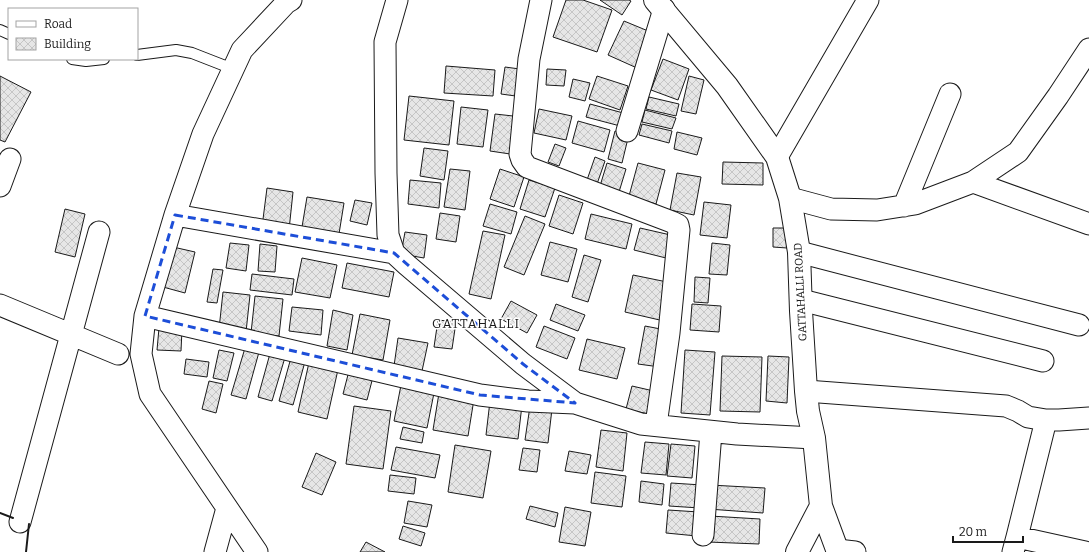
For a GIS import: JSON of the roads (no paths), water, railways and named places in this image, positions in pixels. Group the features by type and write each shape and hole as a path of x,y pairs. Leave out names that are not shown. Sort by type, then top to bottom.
{"main road":[{"name":"GATTAHALLI ROAD","path":"660,4 727,86 777,157 790,198 799,252 806,391 808,411 814,438 821,506 843,551"},
{"path":"797,552 821,506"}],"street":[{"path":"257,552 150,394 141,354 145,316 175,215 203,134 242,50 286,3 291,0"},
{"path":"397,0 386,42 386,173 388,235 394,253 523,364 575,403"},
{"path":"541,0 529,59 520,154 522,160 527,168 678,225 679,230 669,333 656,426"},
{"path":"777,157 868,0"},
{"path":"627,131 660,4"},
{"path":"790,198 831,209 877,210 915,204 973,182 1018,152 1089,49"},
{"path":"904,206 950,94"},
{"path":"0,186 10,159"},
{"path":"973,182 1089,224"},
{"path":"175,215 394,253"},
{"path":"20,522 99,232"},
{"path":"799,252 1079,325"},
{"path":"801,300 1043,361"},
{"path":"0,305 118,354"},
{"path":"145,316 480,395 528,401 575,403 641,424 656,426 737,434 814,438"},
{"path":"806,391 1006,406 1028,417 1046,420 1089,418"},
{"path":"1046,420 1015,545 1085,552"},
{"path":"702,535 711,432"},
{"path":"215,552 227,508"}],"lane":[{"path":"138,55 176,50 192,53 233,69"},
{"path":"79,60 95,60"}],"district":[{"name":"GATTAHALLI","path":"476,323"}]}
